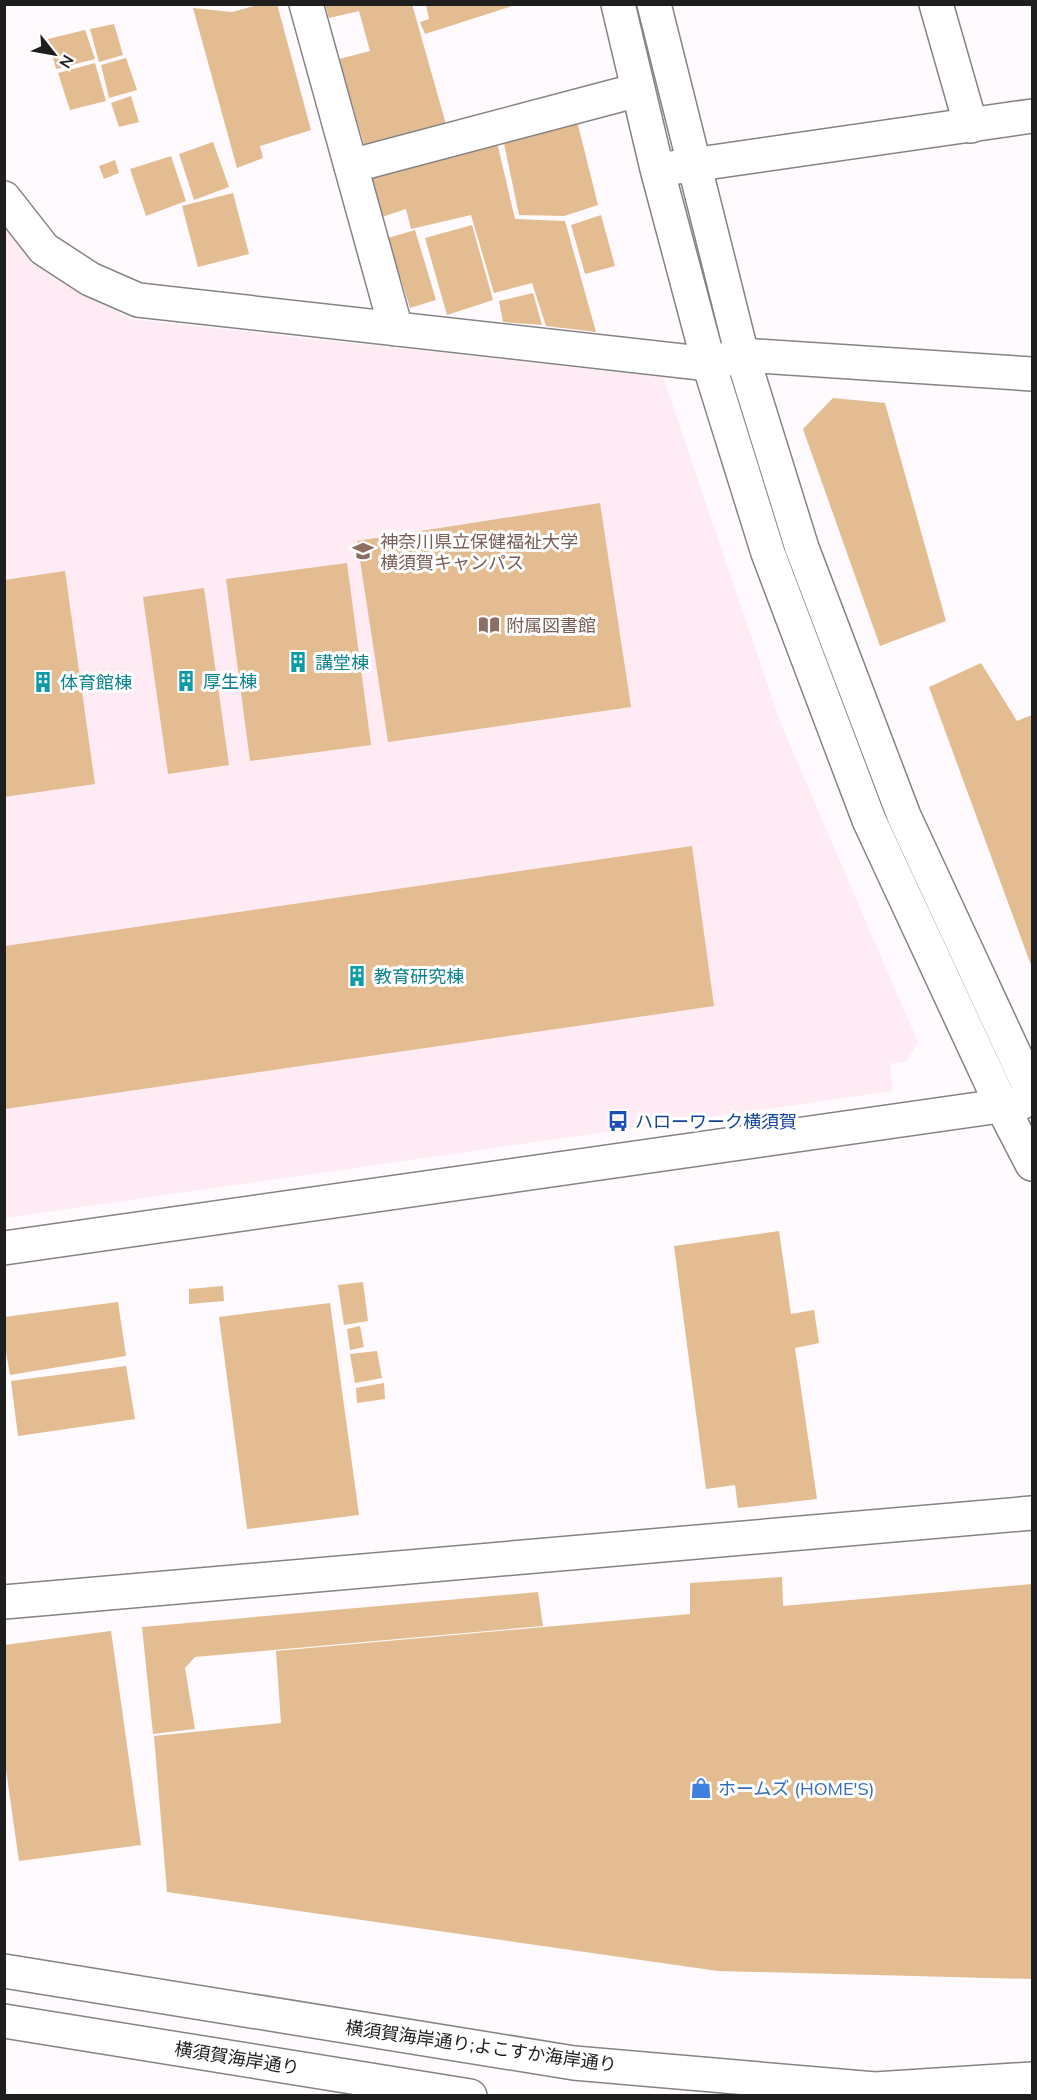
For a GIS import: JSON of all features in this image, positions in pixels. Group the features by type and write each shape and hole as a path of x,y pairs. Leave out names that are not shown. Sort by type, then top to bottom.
{"street":[{"path":"306,4 396,329"},
{"path":"618,4 657,170 709,364 768,553 869,820 1017,1104 1032,1164"},
{"path":"936,4 971,126"},
{"path":"658,6 692,165 742,355 802,548 904,816 1032,1092"},
{"path":"351,166 638,90"},
{"path":"657,170 1032,116"},
{"path":"4,198 44,249 90,279 138,300 709,364 742,355 1032,374"},
{"path":"4,1248 1017,1104"},
{"path":"4,1602 1032,1513"},
{"name":"横須賀海岸通り;よこすか海岸通り","path":"4,1971 574,2063 875,2089 1032,2079"},
{"name":"横須賀海岸通り","path":"4,2021 470,2096"}],"shaded area":[{"name":"神奈川県立保健福祉大学 横須賀キャンパス","path":"4,218 47,272 130,319 663,377 781,724 918,1042 907,1061 890,1064 893,1091 5,1218"}],"building":[{"path":"262,4 277,4 311,130 260,146 263,158 237,168 193,8 232,12"},
{"path":"325,4 412,4 447,128 366,151 339,59 370,51 359,11 329,18"},
{"path":"426,5 512,6 425,34 420,22 429,19"},
{"path":"114,24 123,55 99,62 90,29"},
{"path":"85,30 95,59 56,69 48,39"},
{"path":"126,58 137,90 109,98 101,65"},
{"path":"95,63 106,101 70,110 58,73"},
{"path":"131,96 139,122 119,127 111,103"},
{"path":"577,121 598,205 564,216 519,215 503,139"},
{"path":"496,138 515,219 565,221 596,332 546,326 532,283 494,293 471,215 411,229 406,209 382,217 368,176"},
{"path":"213,142 229,187 194,200 179,154"},
{"path":"171,156 186,201 146,216 130,169"},
{"path":"115,160 119,173 104,179 99,166"},
{"path":"233,193 249,254 198,267 182,206"},
{"path":"601,215 615,266 585,274 571,225"},
{"path":"472,225 493,300 447,315 425,238"},
{"path":"415,230 436,300 410,308 388,238"},
{"path":"533,293 542,325 503,322 499,301"},
{"path":"833,398 885,403 946,621 880,646 803,429"},
{"path":"600,503 631,707 388,742 357,541"},
{"name":"講堂棟","path":"347,563 371,745 250,761 226,579"},
{"name":"体育館棟","path":"65,571 95,784 4,797 4,580"},
{"name":"厚生棟","path":"204,588 229,765 168,774 143,597"},
{"path":"981,663 1017,721 1032,715 1032,968 929,687"},
{"name":"教育研究棟","path":"692,846 714,1006 5,1109 5,946"},
{"path":"779,1231 791,1314 814,1310 819,1343 795,1348 817,1499 738,1508 735,1485 706,1489 674,1246"},
{"path":"363,1282 368,1321 344,1325 338,1285"},
{"path":"223,1286 224,1301 189,1304 189,1289"},
{"path":"118,1302 126,1356 10,1375 4,1341 4,1317"},
{"path":"330,1303 359,1515 247,1529 219,1317"},
{"path":"360,1326 364,1347 350,1350 347,1329"},
{"path":"377,1351 382,1378 355,1383 350,1354"},
{"path":"126,1366 135,1419 18,1436 11,1381"},
{"path":"384,1383 385,1399 357,1403 356,1388"},
{"path":"782,1577 783,1606 1032,1584 1032,1979 718,1971 167,1892 154,1736 281,1723 276,1651 690,1614 690,1583"},
{"path":"538,1592 543,1626 195,1657 185,1668 195,1729 153,1734 142,1627"},
{"path":"111,1631 141,1845 19,1861 4,1756 4,1645"}],"place":[{"name":"神奈川県立保健福祉大学 横須賀キャンパス","path":"363,551"},
{"name":"附属図書館","path":"489,625"},
{"name":"講堂棟","path":"298,662"},
{"name":"厚生棟","path":"186,681"},
{"name":"体育館棟","path":"43,682"},
{"name":"教育研究棟","path":"357,976"},
{"name":"ハローワーク横須賀","path":"618,1121"},
{"name":"ホームズ (HOME'S)","path":"701,1788"}]}
